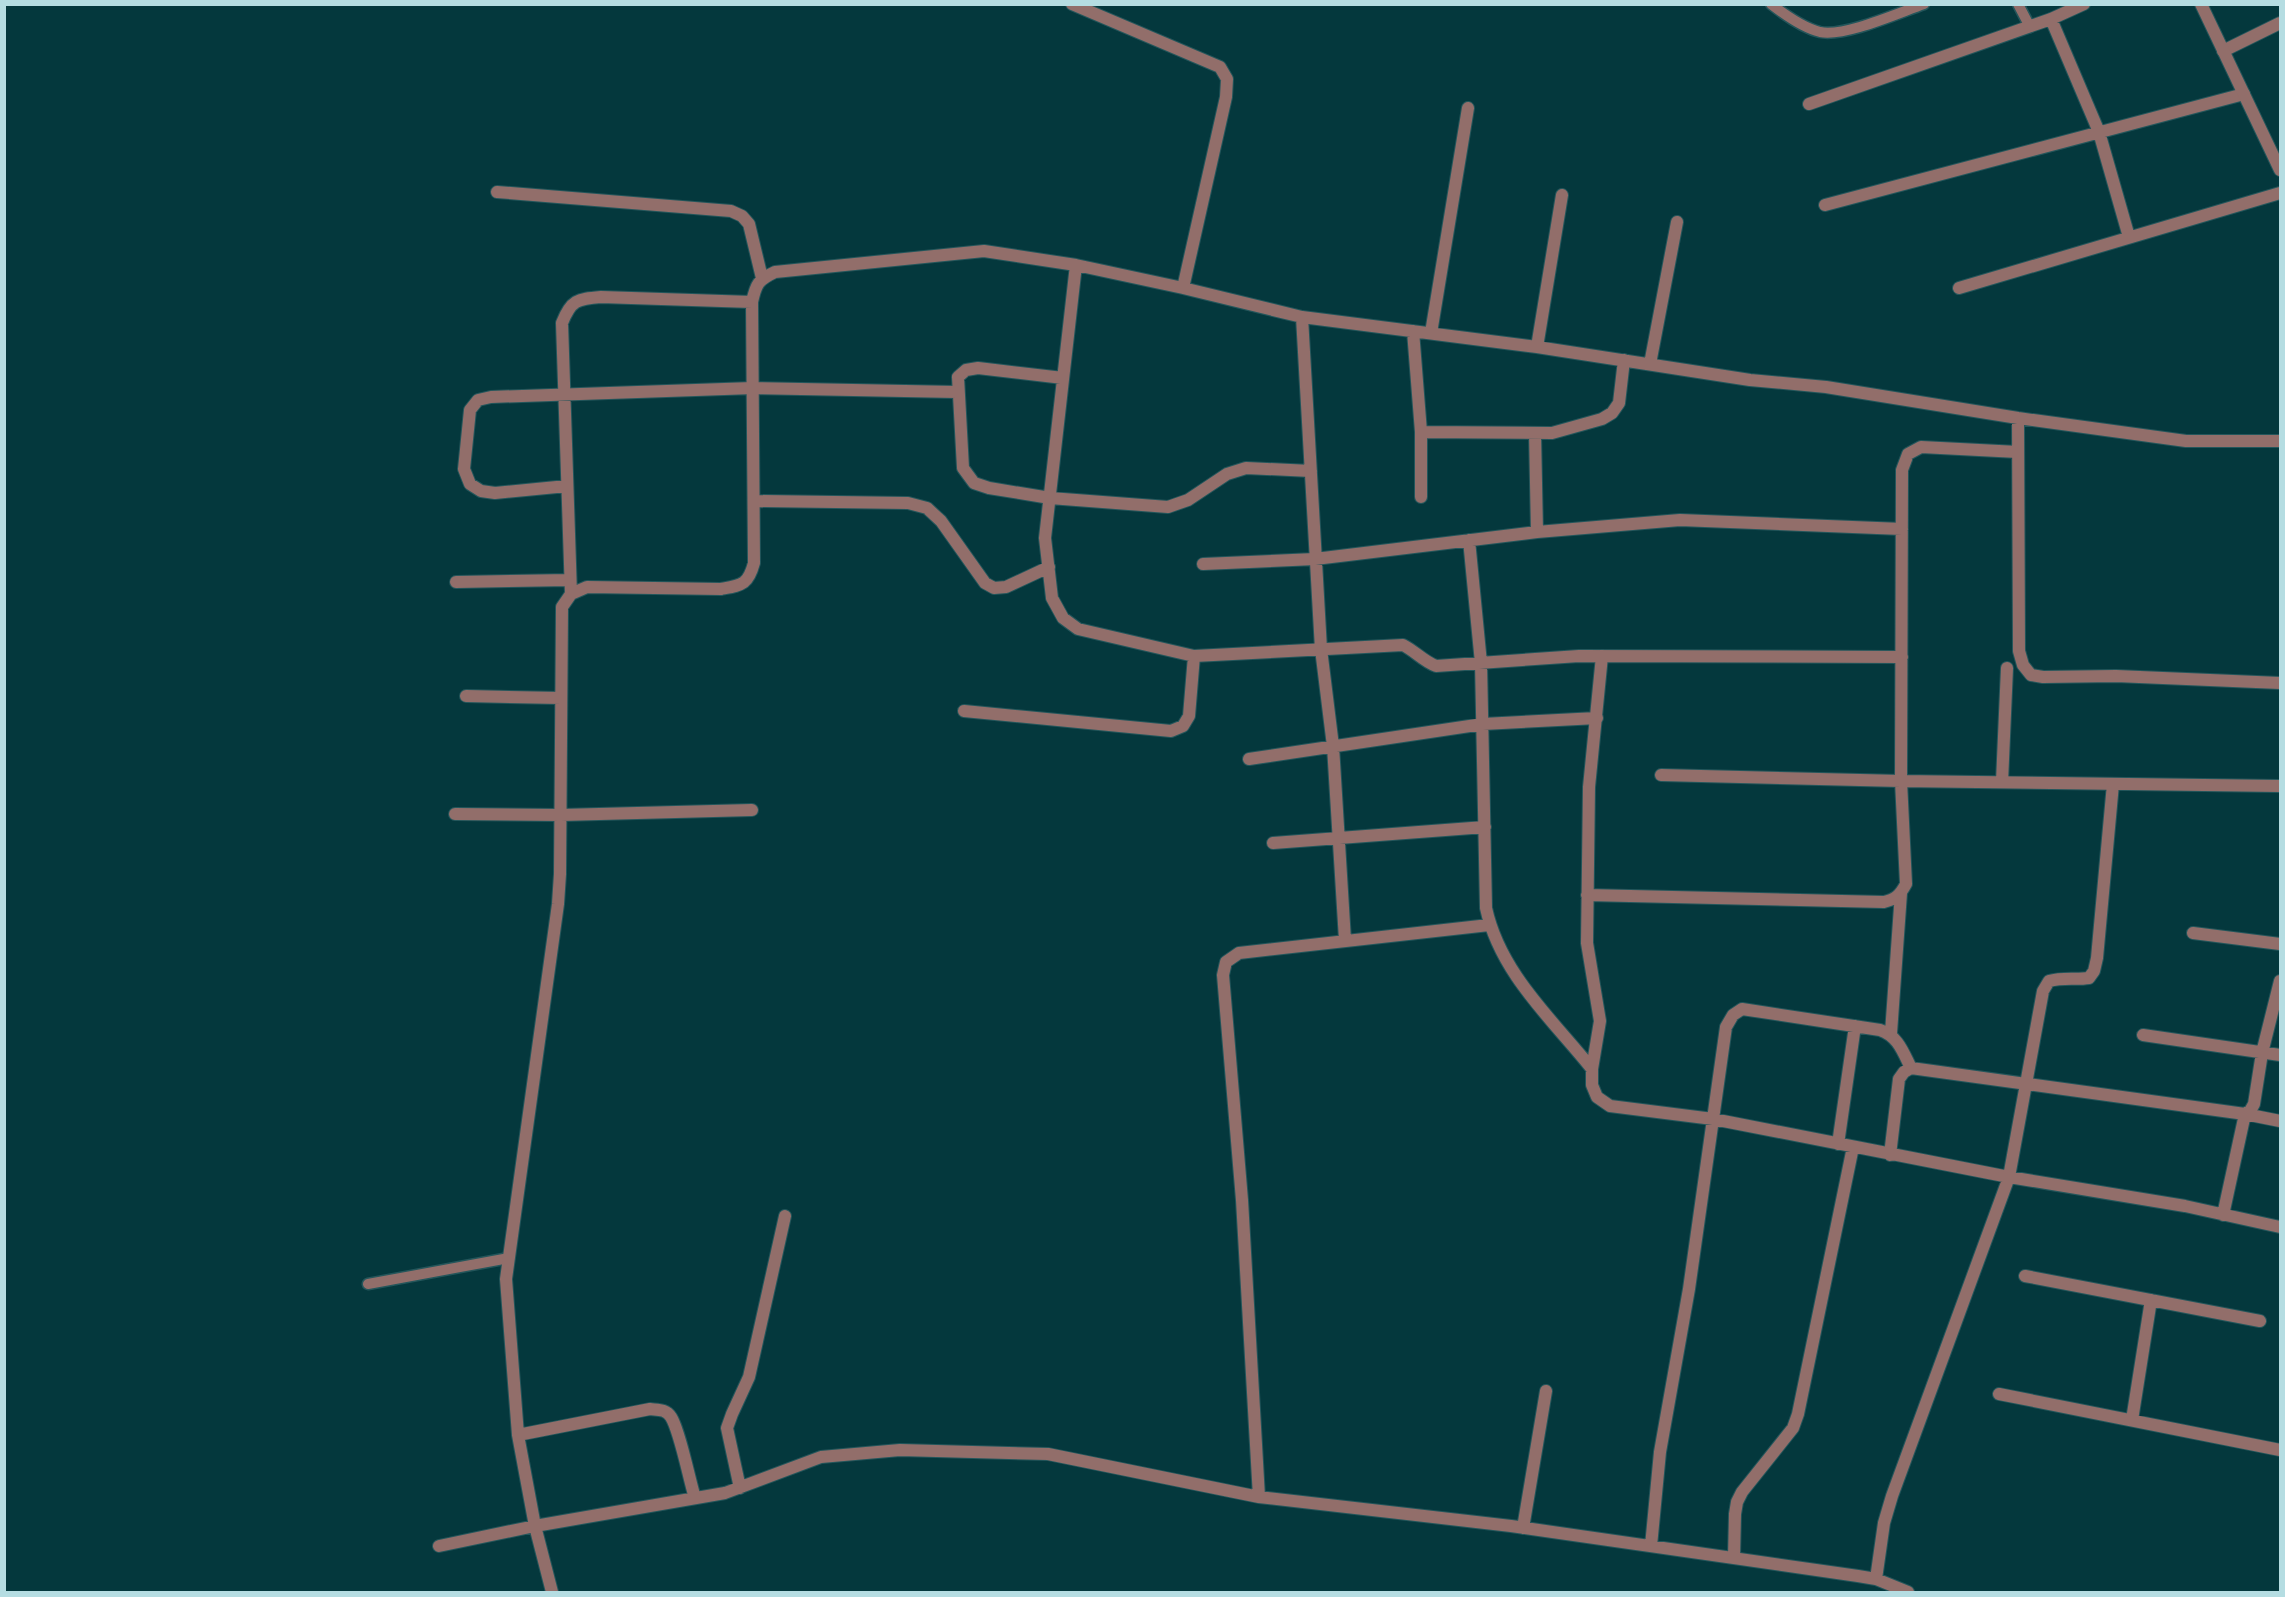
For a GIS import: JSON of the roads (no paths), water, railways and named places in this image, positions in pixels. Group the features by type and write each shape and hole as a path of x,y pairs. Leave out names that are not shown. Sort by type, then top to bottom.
{"street":[{"path":"1072,4 1220,67 1227,79 1226,97 1183,288"},
{"path":"1809,104 2050,20 2084,4"},
{"path":"2201,4 2280,170"},
{"path":"2050,20 2099,132 2129,237"},
{"path":"2223,51 2280,24"},
{"path":"1825,206 2244,94"},
{"path":"1431,333 1468,108"},
{"path":"496,192 731,211 742,216 749,225 762,278"},
{"path":"1959,288 2280,193"},
{"path":"1537,347 1562,195"},
{"path":"1650,364 1677,222"},
{"path":"570,594 587,587 721,589 740,586 750,578 754,563 752,302 755,287 762,278 775,272 984,251 1076,265 1302,317 1537,347 1750,380 1826,387 2018,418 2186,441 2280,441"},
{"path":"1076,265 1045,538 1053,598 1063,618 1078,629 1194,656 1403,645 1414,650 1426,662 1436,666 1579,656 1902,657"},
{"path":"552,1593 535,1526 518,1434 506,1279 558,904 561,815 562,607 570,594 562,323 568,308 582,299 601,297 752,302"},
{"path":"1302,317 1321,649 1333,746 1345,940"},
{"path":"1413,331 1421,432 1421,497"},
{"path":"1421,432 1551,433 1602,419 1612,413 1619,403 1624,360"},
{"path":"1063,378 978,368 966,370 958,377 957,392 963,468 974,483 989,488 1050,498 1168,507 1188,500 1227,474 1246,468 1311,471"},
{"path":"567,486 488,492 481,491 470,484 464,469 468,417 470,410 478,400 491,397 753,388 957,392"},
{"path":"2018,418 2019,651 2023,665 2031,675 2280,683"},
{"path":"1535,433 1537,532"},
{"path":"1587,895 1884,902 1894,899 1901,893 1906,884 1901,782 1902,470 1908,454 1921,447 2018,452"},
{"path":"754,501 908,503 927,508 941,521 985,583 994,588 1006,587 1048,567"},
{"path":"1203,564 1315,559 1537,532 1703,519 1902,529"},
{"path":"1469,540 1481,663 1486,908 1489,925 1522,986 1592,1069"},
{"path":"456,582 570,580"},
{"path":"964,711 1171,731 1183,726 1189,716 1194,656"},
{"path":"1602,656 1590,787 1587,895 1587,943 1600,1021 1592,1069 1592,1085 1597,1097 1610,1106 1713,1119 2009,1177 2185,1206 2280,1227"},
{"path":"2002,782 2007,668"},
{"path":"466,696 561,698"},
{"path":"1249,759 1484,724 1597,718"},
{"path":"1661,775 1901,782 2280,786"},
{"path":"1876,1579 1884,1523 1892,1496 2009,1177 2043,991 2049,981 2059,978 2079,980 2090,978 2094,971 2113,784"},
{"path":"455,814 561,815 752,810"},
{"path":"1273,843 1485,827"},
{"path":"1901,893 1891,1033 1911,1068"},
{"path":"1259,1497 1242,1200 1223,975 1226,962 1239,953 1489,925"},
{"path":"2193,933 2280,944"},
{"path":"2223,1215 2245,1114 2254,1104 2262,1053 2280,981"},
{"path":"1651,1546 1659,1452 1689,1289 1726,1027 1733,1015 1742,1010 1891,1033"},
{"path":"1838,1144 1855,1026"},
{"path":"2143,1035 2280,1054"},
{"path":"1890,1155 1899,1079 1911,1068 2245,1114 2280,1121"},
{"path":"1734,1558 1737,1502 1742,1492 1793,1428 1798,1414 1853,1147"},
{"path":"740,1488 727,1428 750,1377 785,1216"},
{"path":"2025,1276 2260,1321"},
{"path":"2132,1420 2151,1300"},
{"path":"1523,1528 1546,1390"},
{"path":"1999,1394 2280,1450"},
{"path":"518,1434 650,1409 663,1410 670,1416 675,1428 694,1498"},
{"path":"439,1546 740,1488 821,1457 900,1450 1048,1454 1259,1497 1523,1528 1876,1579 1908,1593"}],"lane":[{"path":"1771,4 1784,15 1820,32 1841,32 1924,4"},
{"path":"2018,4 2030,27"},
{"path":"368,1284 508,1258"}]}
